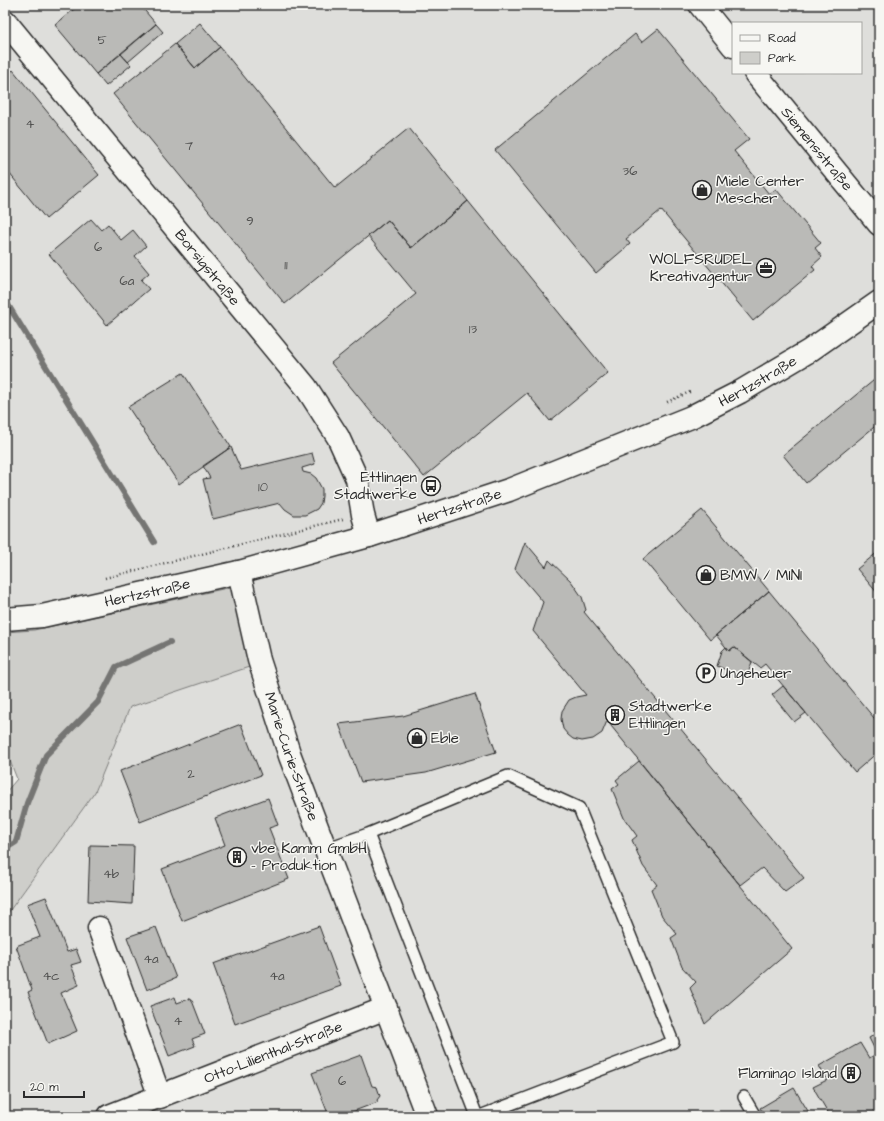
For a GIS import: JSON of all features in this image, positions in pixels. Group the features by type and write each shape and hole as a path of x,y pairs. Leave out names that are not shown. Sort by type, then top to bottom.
{"street":[{"path":"700,5 732,45"},
{"name":"Borsigstraße","path":"5,21 306,387 338,437 357,479 363,515 369,536"},
{"name":"Siemensstraße","path":"756,74 879,224"},
{"name":"Hertzstraße","path":"5,618 42,616 239,572 369,536 509,490 691,417 740,392 809,351 879,302"},
{"name":"Marie-Curie-Straße","path":"239,572 259,660 290,756 427,1116"},
{"path":"98,928 160,1097"},
{"name":"Otto-Lilienthal-Straße","path":"108,1116 386,1008"}],"lane":[{"path":"325,849 368,834 508,776 579,808 673,1042 478,1116 368,834"},
{"path":"744,1097 755,1116"}],"path":[{"path":"660,405 697,389"},
{"path":"100,580 363,515"}],"shaded area":[{"path":"5,5 879,5 879,1116 5,1116 5,917 95,792 130,707 252,665 34,630 5,632"}],"green space":[{"path":"232,587 252,666 130,707 95,792 5,917 5,793 17,779 5,748 5,632 34,630"}],"building":[{"path":"79,5 140,5 156,24 96,74 55,25"},
{"path":"200,23 220,47 195,68 175,44"},
{"path":"156,24 163,32 128,62 121,54"},
{"path":"658,29 749,139 734,151 769,194 776,189 821,243 815,248 822,257 812,266 815,270 753,321 661,210 626,239 630,244 596,273 495,150 635,34 642,42"},
{"path":"175,44 195,68 220,47 335,188 409,128 468,201 411,248 388,220 285,304 113,94"},
{"path":"121,54 131,65 106,86 96,74"},
{"path":"13,70 99,175 46,219 5,168 5,77"},
{"path":"468,201 608,373 550,421 527,393 424,477 331,363 416,294 368,236 388,220 411,248"},
{"path":"91,219 101,230 108,224 121,240 133,230 146,246 135,256 149,273 141,280 149,289 107,325 49,254"},
{"path":"183,373 231,447 179,484 128,407"},
{"path":"879,376 879,423 806,483 783,455"},
{"path":"231,447 241,470 312,453 315,464 302,468 303,472 311,474 316,478 322,489 321,503 317,509 305,515 294,515 285,509 280,503 213,519 203,479 210,478 203,466"},
{"name":"BMW / MINI","path":"702,510 769,591 710,640 643,559"},
{"name":"Stadtwerke Ettlingen","path":"525,542 546,567 549,560 571,581 582,597 586,610 584,612 804,878 785,892 762,868 740,885 607,721 602,733 593,739 582,741 573,739 563,729 561,719 562,711 569,700 586,695 533,631 543,602 515,569"},
{"path":"879,551 879,595 857,569"},
{"path":"769,591 879,724 879,751 855,772 765,664 760,668 734,647 729,651 716,635"},
{"path":"726,647 729,651 734,647 752,662 746,678 717,666 722,651"},
{"path":"783,686 806,713 794,722 772,695"},
{"name":"Eble","path":"475,694 496,752 426,773 361,782 339,724 403,716"},
{"path":"241,724 261,775 140,822 120,771"},
{"path":"639,761 792,949 705,1024 690,988 696,982 682,967 671,938 677,934 662,916 651,889 657,885 643,866 632,840 637,836 624,818 612,789 619,784 616,780"},
{"name":"vbe Kamm GmbH - Produktion","path":"268,798 278,825 269,828 289,879 182,921 162,869 225,845 215,818"},
{"path":"90,845 134,846 132,904 88,901"},
{"path":"46,897 67,952 76,949 81,962 71,965 79,985 61,993 77,1031 48,1044 28,992 32,990 16,946 40,937 27,904"},
{"path":"319,926 341,986 235,1024 213,964"},
{"path":"156,927 176,978 147,990 127,937"},
{"path":"175,997 177,1003 191,998 205,1034 192,1039 195,1046 169,1056 150,1006"},
{"name":"Flamingo Island","path":"879,1032 879,1115 830,1116 813,1087 827,1080 819,1066 860,1043 869,1058 877,1054 869,1038"},
{"path":"361,1055 372,1086 377,1087 380,1096 377,1100 378,1102 341,1116 329,1116 312,1073"},
{"path":"794,1088 811,1116 765,1116 760,1108"}],"waterway":[{"path":"5,300 154,542"},
{"path":"5,849 16,842 27,803 46,755 98,702 116,667 170,642"}],"place":[{"name":"Miele Center Mescher","path":"702,190"},
{"name":"WOLFSRUDEL Kreativagentur","path":"766,268"},
{"name":"Ettlingen Stadtwerke","path":"431,486"},
{"name":"BMW / MINI","path":"706,575"},
{"name":"Ungeheuer","path":"706,673"},
{"name":"Stadtwerke Ettlingen","path":"615,715"},
{"name":"Eble","path":"417,738"},
{"name":"vbe Kamm GmbH - Produktion","path":"237,857"},
{"name":"Flamingo Island","path":"851,1073"}]}
